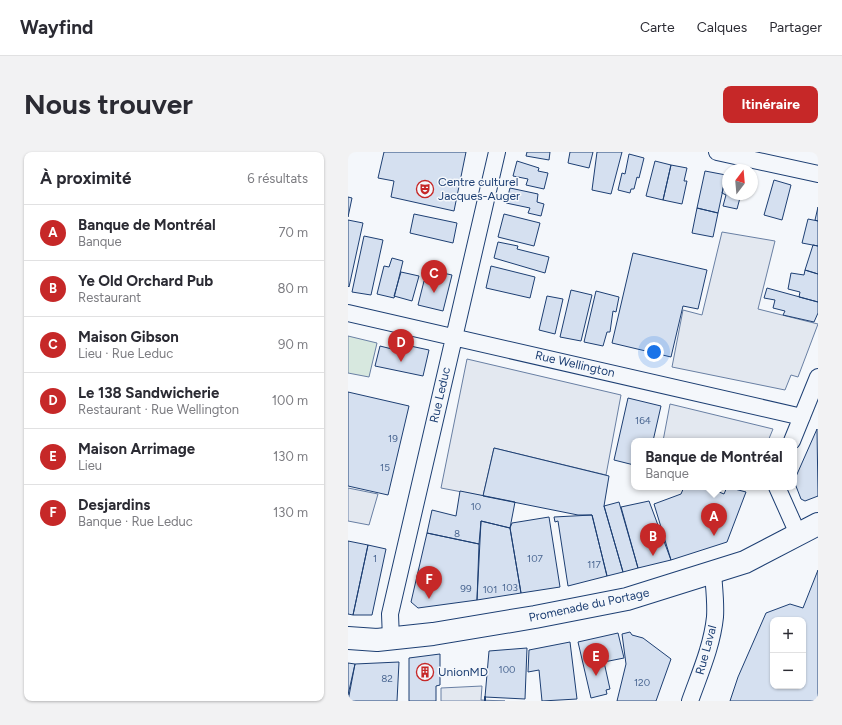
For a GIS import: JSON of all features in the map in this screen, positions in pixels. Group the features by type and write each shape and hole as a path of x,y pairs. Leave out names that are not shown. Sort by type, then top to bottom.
{"street":[{"name":"Rue Leduc","path":"391,639 390,614 497,152"},
{"path":"716,152 818,174"},
{"name":"Rue Wellington","path":"348,313 802,417"},
{"path":"793,438 818,377"},
{"path":"778,490 798,534"},
{"name":"Promenade du Portage","path":"348,638 367,640 391,639 433,634 535,617 627,599 745,562 818,524"},
{"name":"Rue Laval","path":"690,701 711,642 715,615 713,573"}],"shaded area":[{"path":"722,232 775,241 758,309 818,324 798,377 791,375 785,390 672,367 683,310 702,315"},
{"path":"348,336 377,343 369,377 348,373"},
{"path":"467,359 621,395 606,475 494,448 483,496 441,488"},
{"path":"670,404 773,429 769,438 664,438"},
{"path":"348,488 378,494 369,525 348,521"},
{"path":"482,686 481,700 505,701 441,701 441,688"}],"building":[{"name":"Centre culturel Jacques-Auger","path":"384,152 466,152 454,211 391,197 394,181 378,178"},
{"path":"527,152 550,152 549,160 526,156"},
{"path":"570,152 593,152 589,168 568,163"},
{"path":"597,152 622,152 611,194 592,190"},
{"path":"629,154 644,158 639,178 637,177 634,189 631,189 630,193 618,190 622,173 625,174"},
{"path":"517,161 539,168 538,171 548,173 544,189 526,185 528,179 513,176"},
{"path":"655,161 671,165 663,200 646,196"},
{"path":"671,165 687,168 684,181 687,181 682,204 663,200"},
{"path":"705,171 722,174 722,194 718,213 697,208"},
{"path":"774,180 791,185 782,220 764,215"},
{"path":"510,188 538,194 537,202 544,204 541,216 528,213 530,208 506,203"},
{"path":"348,197 352,198 348,217"},
{"path":"725,200 739,200 737,209 723,206"},
{"path":"818,207 818,221 815,220"},
{"path":"697,208 718,213 713,237 692,233"},
{"path":"414,214 457,223 453,243 410,233"},
{"path":"504,214 540,223 534,246 498,237"},
{"path":"808,219 818,221 818,246 802,243"},
{"path":"348,220 363,223 349,287 348,286"},
{"path":"364,236 383,240 371,295 352,292"},
{"path":"498,242 518,246 517,249 549,257 545,273 494,258"},
{"path":"813,245 818,246 818,274 805,270"},
{"path":"633,253 707,270 698,309 683,306 671,357 612,343"},
{"path":"392,258 403,261 394,298 377,294 384,266 389,267"},
{"path":"491,266 535,277 530,298 486,288"},
{"path":"429,270 452,275 443,311 418,305 424,281 426,282"},
{"path":"805,270 818,274 818,302 799,297 800,292 788,289 791,273 804,275"},
{"path":"401,272 419,276 412,301 394,296"},
{"path":"767,288 818,302 818,313 814,322 783,315 785,311 773,308 775,300 764,298"},
{"path":"571,290 592,295 581,341 560,337"},
{"path":"596,291 619,297 616,312 613,311 610,332 607,332 603,346 584,342"},
{"path":"547,296 563,299 555,334 539,330"},
{"path":"401,344 429,350 423,376 375,366 380,346 400,351"},
{"path":"348,392 409,406 388,495 348,486"},
{"path":"628,398 661,406 654,438 631,438 631,464 614,460"},
{"path":"817,429 818,496 805,501 801,499 797,489 797,474"},
{"path":"494,448 609,476 604,506 623,572 607,576 592,515 578,515 483,496"},
{"path":"683,490 714,490 724,494 726,490 738,490 746,492 727,542 671,560 654,504 681,494"},
{"path":"460,491 515,502 510,528 481,521 479,544 427,533 432,510 456,516"},
{"path":"649,501 671,560 638,568 621,507"},
{"path":"619,502 638,568 623,572 604,506"},
{"path":"592,515 607,576 568,586 558,521 555,522 554,517"},
{"path":"549,517 560,587 521,593 510,528 512,523"},
{"path":"481,521 510,528 521,593 477,600"},
{"path":"427,533 479,544 477,600 418,608 411,602"},
{"path":"348,541 368,545 353,615 348,614"},
{"path":"368,545 386,549 372,615 353,615"},
{"path":"818,570 818,701 730,701 738,677 766,613 790,604 803,608"},
{"path":"630,632 632,635 643,638 671,659 656,701 617,701 626,664 622,634"},
{"path":"618,633 624,658 604,662 610,689 606,690 607,694 591,698 578,642"},
{"path":"570,642 577,699 542,701 539,670 528,672 529,650"},
{"path":"527,648 525,699 485,697 489,651"},
{"name":"UnionMD","path":"440,654 440,685 436,686 436,701 409,701 409,658"},
{"path":"399,662 397,701 348,701 355,664"},
{"path":"348,663 355,664 348,695"}],"place":[{"name":"Centre culturel Jacques-Auger","path":"425,189"},
{"name":"Maison Gibson","path":"434,293"},
{"name":"Le 138 Sandwicherie","path":"401,362"},
{"name":"Banque de Montréal","path":"714,536"},
{"name":"Ye Old Orchard Pub","path":"653,556"},
{"name":"Desjardins","path":"429,599"},
{"name":"UnionMD","path":"425,672"},
{"name":"Maison Arrimage","path":"596,676"}]}
